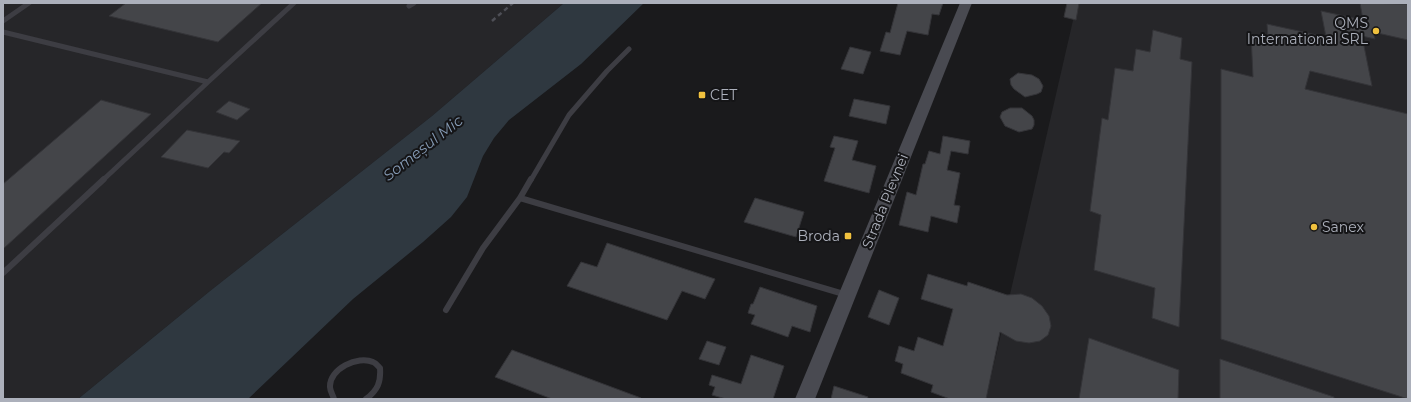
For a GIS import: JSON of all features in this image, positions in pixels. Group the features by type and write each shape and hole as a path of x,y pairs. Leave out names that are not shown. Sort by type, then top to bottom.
{"main road":[{"name":"Strada Plevnei","path":"804,399 966,3"}],"lane":[{"path":"3,21 29,3"},
{"path":"3,273 294,3"},
{"path":"409,6 414,3"},
{"path":"3,32 208,82"},
{"path":"446,310 483,248 520,198 569,115 607,71 629,49"},
{"path":"520,198 847,295"},
{"path":"334,399 330,393 330,385 333,378 345,364 353,360 362,359 370,360 376,364 380,369 381,376 380,383 376,390 366,399"}],"shaded area":[{"path":"3,3 564,3 432,116 210,291 78,399 3,399"},
{"path":"1077,3 1408,3 1408,399 986,399"}],"water":[{"name":"Someșul Mic","path":"564,3 644,3 581,64 509,120 494,138 483,156 467,197 451,217 423,242 353,299 248,399 78,399 210,291 432,116"}],"building":[{"path":"126,3 262,3 218,42 109,16"},
{"path":"898,3 943,3 939,15 932,14 928,35 907,31 900,55 880,51 886,32 890,33"},
{"path":"1067,3 1079,3 1076,20 1064,17"},
{"name":"Sanex","path":"1360,3 1408,4 1408,40 1373,32 1375,39 1362,36 1372,86 1310,71 1305,89 1408,114 1408,399 1221,339 1221,69 1253,77 1251,34 1268,38 1267,24 1326,37 1321,11 1363,20"},
{"path":"1153,30 1182,38 1180,59 1192,62 1179,327 1152,318 1155,288 1094,270 1101,215 1090,211 1102,118 1108,120 1115,68 1133,71 1136,49 1150,52"},
{"path":"850,47 871,52 863,74 841,69"},
{"path":"1018,73 1032,75 1039,79 1043,86 1041,92 1025,97 1014,89 1011,85 1010,79"},
{"path":"854,99 890,106 886,124 849,116"},
{"path":"101,100 151,114 3,249 3,184"},
{"path":"229,101 250,109 237,120 216,112"},
{"path":"1010,108 1022,108 1032,116 1034,125 1032,129 1019,132 1005,126 1000,117 1002,112"},
{"path":"187,130 240,141 229,153 224,152 208,168 161,157"},
{"path":"834,136 858,141 852,160 876,166 869,193 824,181 835,148 830,147"},
{"path":"943,136 970,141 968,154 951,151 947,170 960,173 954,205 960,206 957,223 931,216 928,232 899,225 907,192 916,195 923,164 925,164 929,151 940,154"},
{"path":"755,198 804,212 796,237 744,222"},
{"path":"607,243 715,279 705,299 682,291 667,320 567,286 581,262 597,267"},
{"path":"928,274 967,286 968,282 1007,295 1021,294 1032,298 1042,306 1049,316 1051,326 1048,335 1040,341 1029,343 1016,341 1000,332 986,399 950,399 931,392 933,385 901,373 903,364 895,361 899,346 914,351 918,337 943,346 953,309 921,299"},
{"path":"760,287 817,306 810,332 792,326 788,337 751,324 755,315 748,313"},
{"path":"879,290 899,298 889,325 868,317"},
{"path":"1089,338 1179,370 1178,399 1079,399"},
{"path":"707,341 726,347 719,365 699,359"},
{"path":"512,350 641,399 552,399 495,377"},
{"path":"751,355 784,366 773,399 726,399 712,395 715,387 709,385 712,375 741,384"},
{"path":"1220,359 1334,397 1334,399 1220,399"},
{"path":"834,386 868,397 867,399 831,399"}],"railway":[{"path":"492,21 513,3"}],"place":[{"name":"QMS International SRL","path":"1376,31"},
{"name":"CET","path":"702,95"},
{"name":"Sanex","path":"1314,227"},
{"name":"Broda","path":"848,236"}]}
